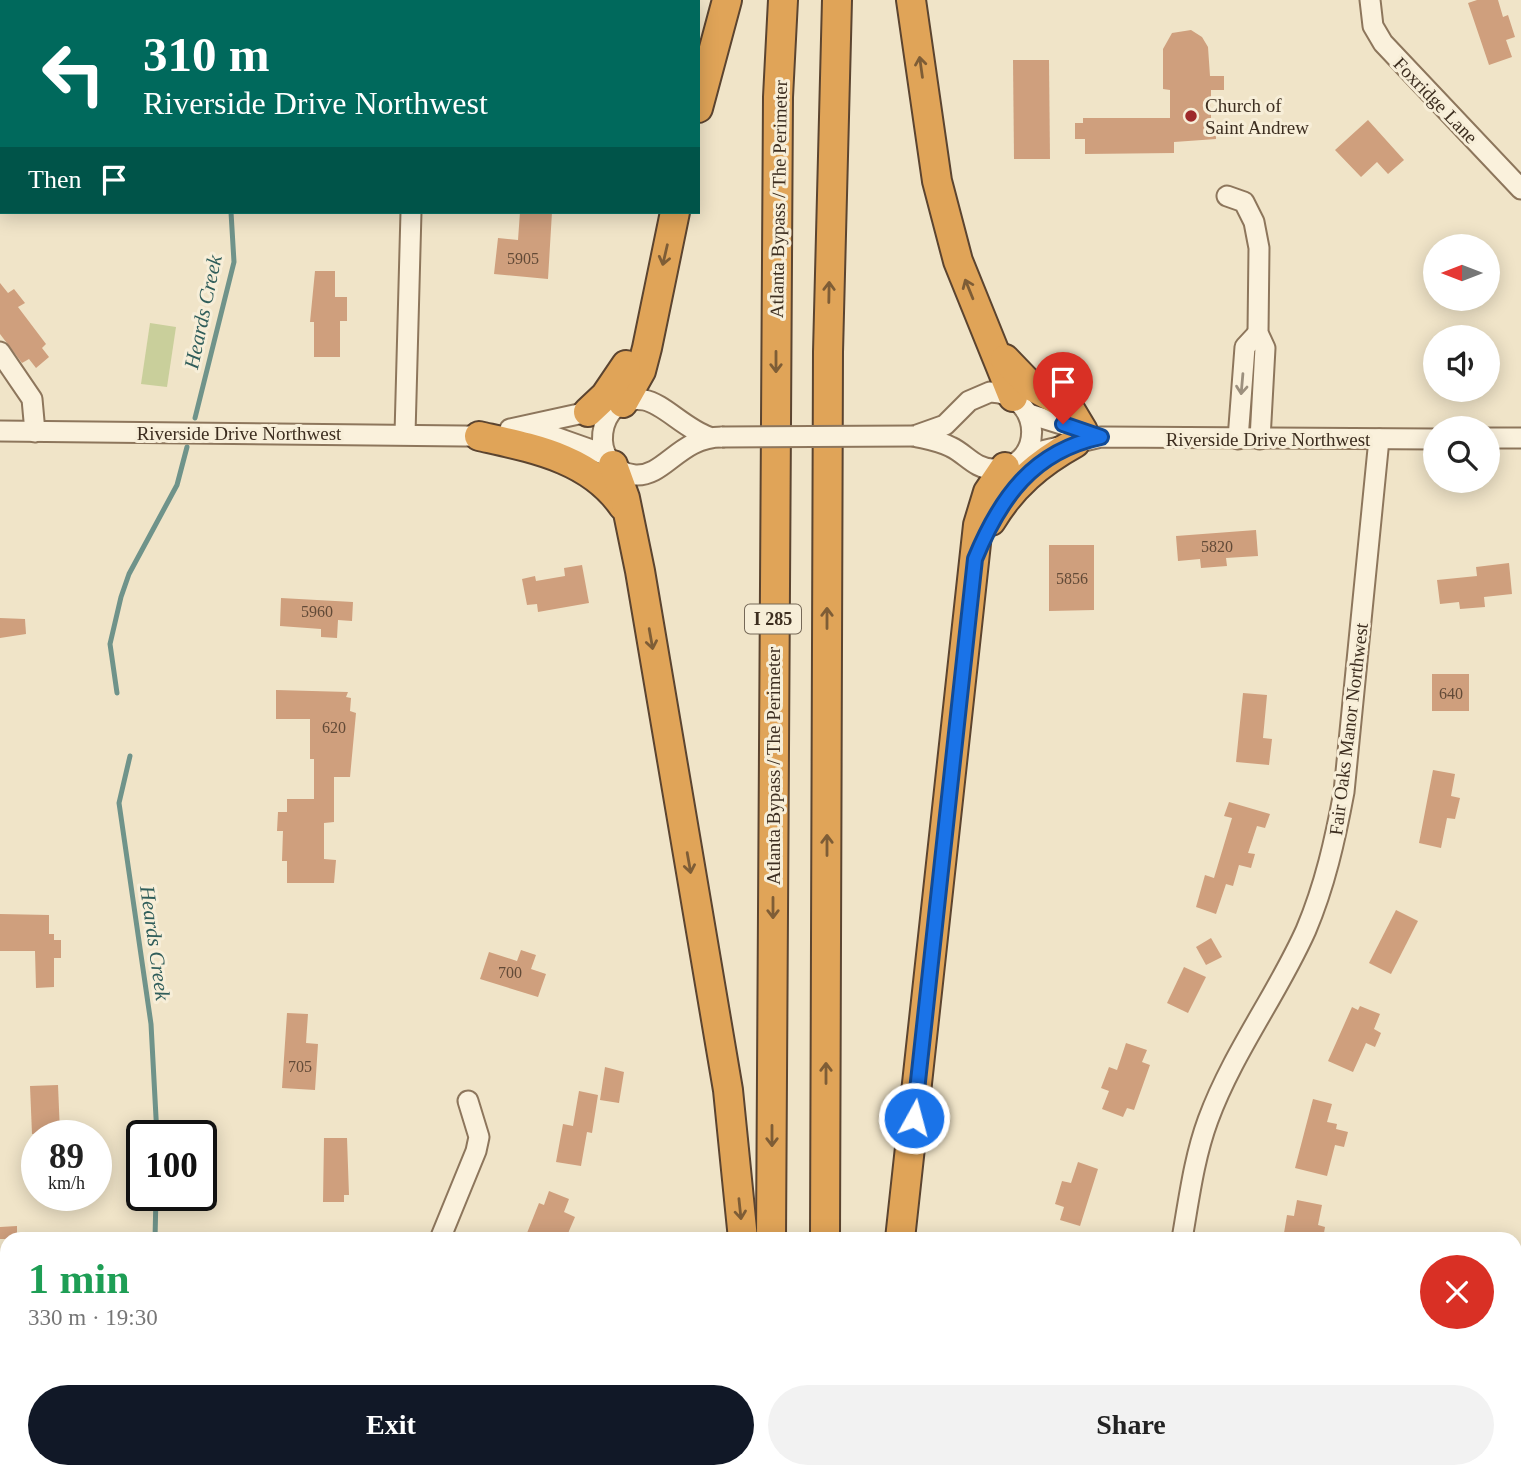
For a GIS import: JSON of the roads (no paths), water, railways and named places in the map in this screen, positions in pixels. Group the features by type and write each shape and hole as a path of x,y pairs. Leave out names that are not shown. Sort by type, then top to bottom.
{"highway":[{"path":"700,101 727,0"},
{"name":"Atlanta Bypass / The Perimeter","path":"771,1232 778,111 783,0"},
{"name":"I 285","path":"825,1232 828,352 837,0"},
{"path":"911,0 937,181 958,261 1021,406"},
{"path":"621,404 641,371 675,214"},
{"path":"588,412 618,379 655,299"},
{"path":"975,559 991,520 1007,496 1027,474 1086,437 1068,406 1031,386 1012,369 989,336"},
{"path":"479,436 566,459 610,487 628,514"},
{"path":"610,460 628,514 728,1090 742,1232"},
{"path":"901,1232 982,507 988,492 1015,461"}],"street":[{"name":"Foxridge Lane","path":"1370,0 1373,26 1383,43 1521,189"},
{"path":"1227,196 1244,202 1257,234 1260,278 1258,333 1265,348 1260,439"},
{"path":"405,435 411,214"},
{"path":"1238,439 1245,347 1258,333"},
{"path":"0,352 32,399 35,432"},
{"name":"Riverside Drive Northwest","path":"914,436 946,425 979,395 1001,392 1021,406 1086,437"},
{"name":"Riverside Drive Northwest","path":"479,436 639,399 651,401 685,427 715,437"},
{"path":"610,460 601,433 604,423 621,404"},
{"path":"715,437 914,436 953,447 985,468 1015,461 1032,436 1021,406"},
{"name":"Riverside Drive Northwest","path":"0,431 555,437 583,444 635,475 648,474 683,447 715,437"},
{"name":"Riverside Drive Northwest","path":"1015,461 1086,437 1423,439"},
{"path":"1500,438 1521,438"},
{"name":"Fair Oaks Manor Northwest","path":"1183,1232 1196,1162 1209,1119 1242,1043 1304,933 1334,850 1344,792 1379,439"},
{"path":"443,1232 476,1151 479,1136 468,1101"}],"waterway":[{"name":"Heards Creek","path":"195,418 234,262 231,214"},
{"name":"Heards Creek","path":"117,693 110,644 121,597 129,574 177,485 187,447"},
{"name":"Heards Creek","path":"130,756 119,803 151,1024 156,1120"},
{"name":"Heards Creek","path":"155,1232 156,1211"}],"place":[{"name":"Church of Saint Andrew","path":"1191,116"}]}
